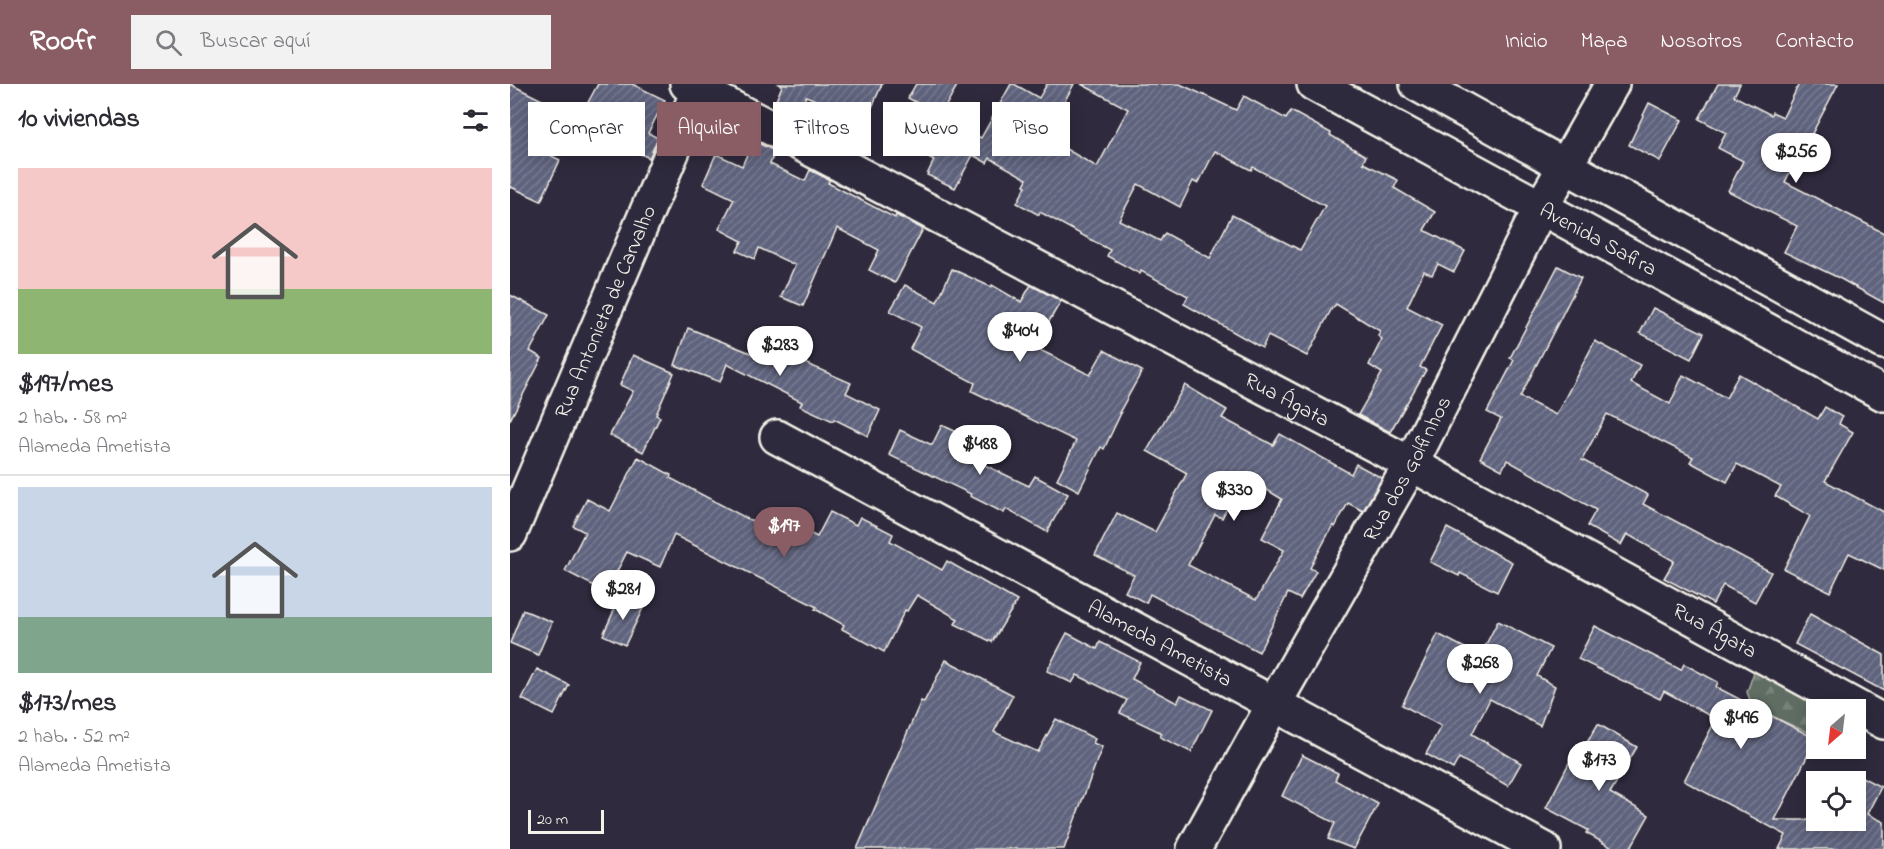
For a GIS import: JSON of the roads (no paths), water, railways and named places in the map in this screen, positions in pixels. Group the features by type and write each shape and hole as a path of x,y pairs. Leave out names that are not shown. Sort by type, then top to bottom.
{"street":[{"name":"Avenida Safira","path":"1314,84 1884,394"},
{"path":"1417,84 1884,342"},
{"name":"Rua dos Golfinhos","path":"1194,849 1411,464 1540,207 1612,84"},
{"name":"Rua Ágata","path":"693,87 1411,464 1884,722"},
{"name":"Rua Antonieta de Carvalho","path":"510,534 693,87"},
{"name":"Alameda Ametista","path":"777,437 1544,849"}]}
